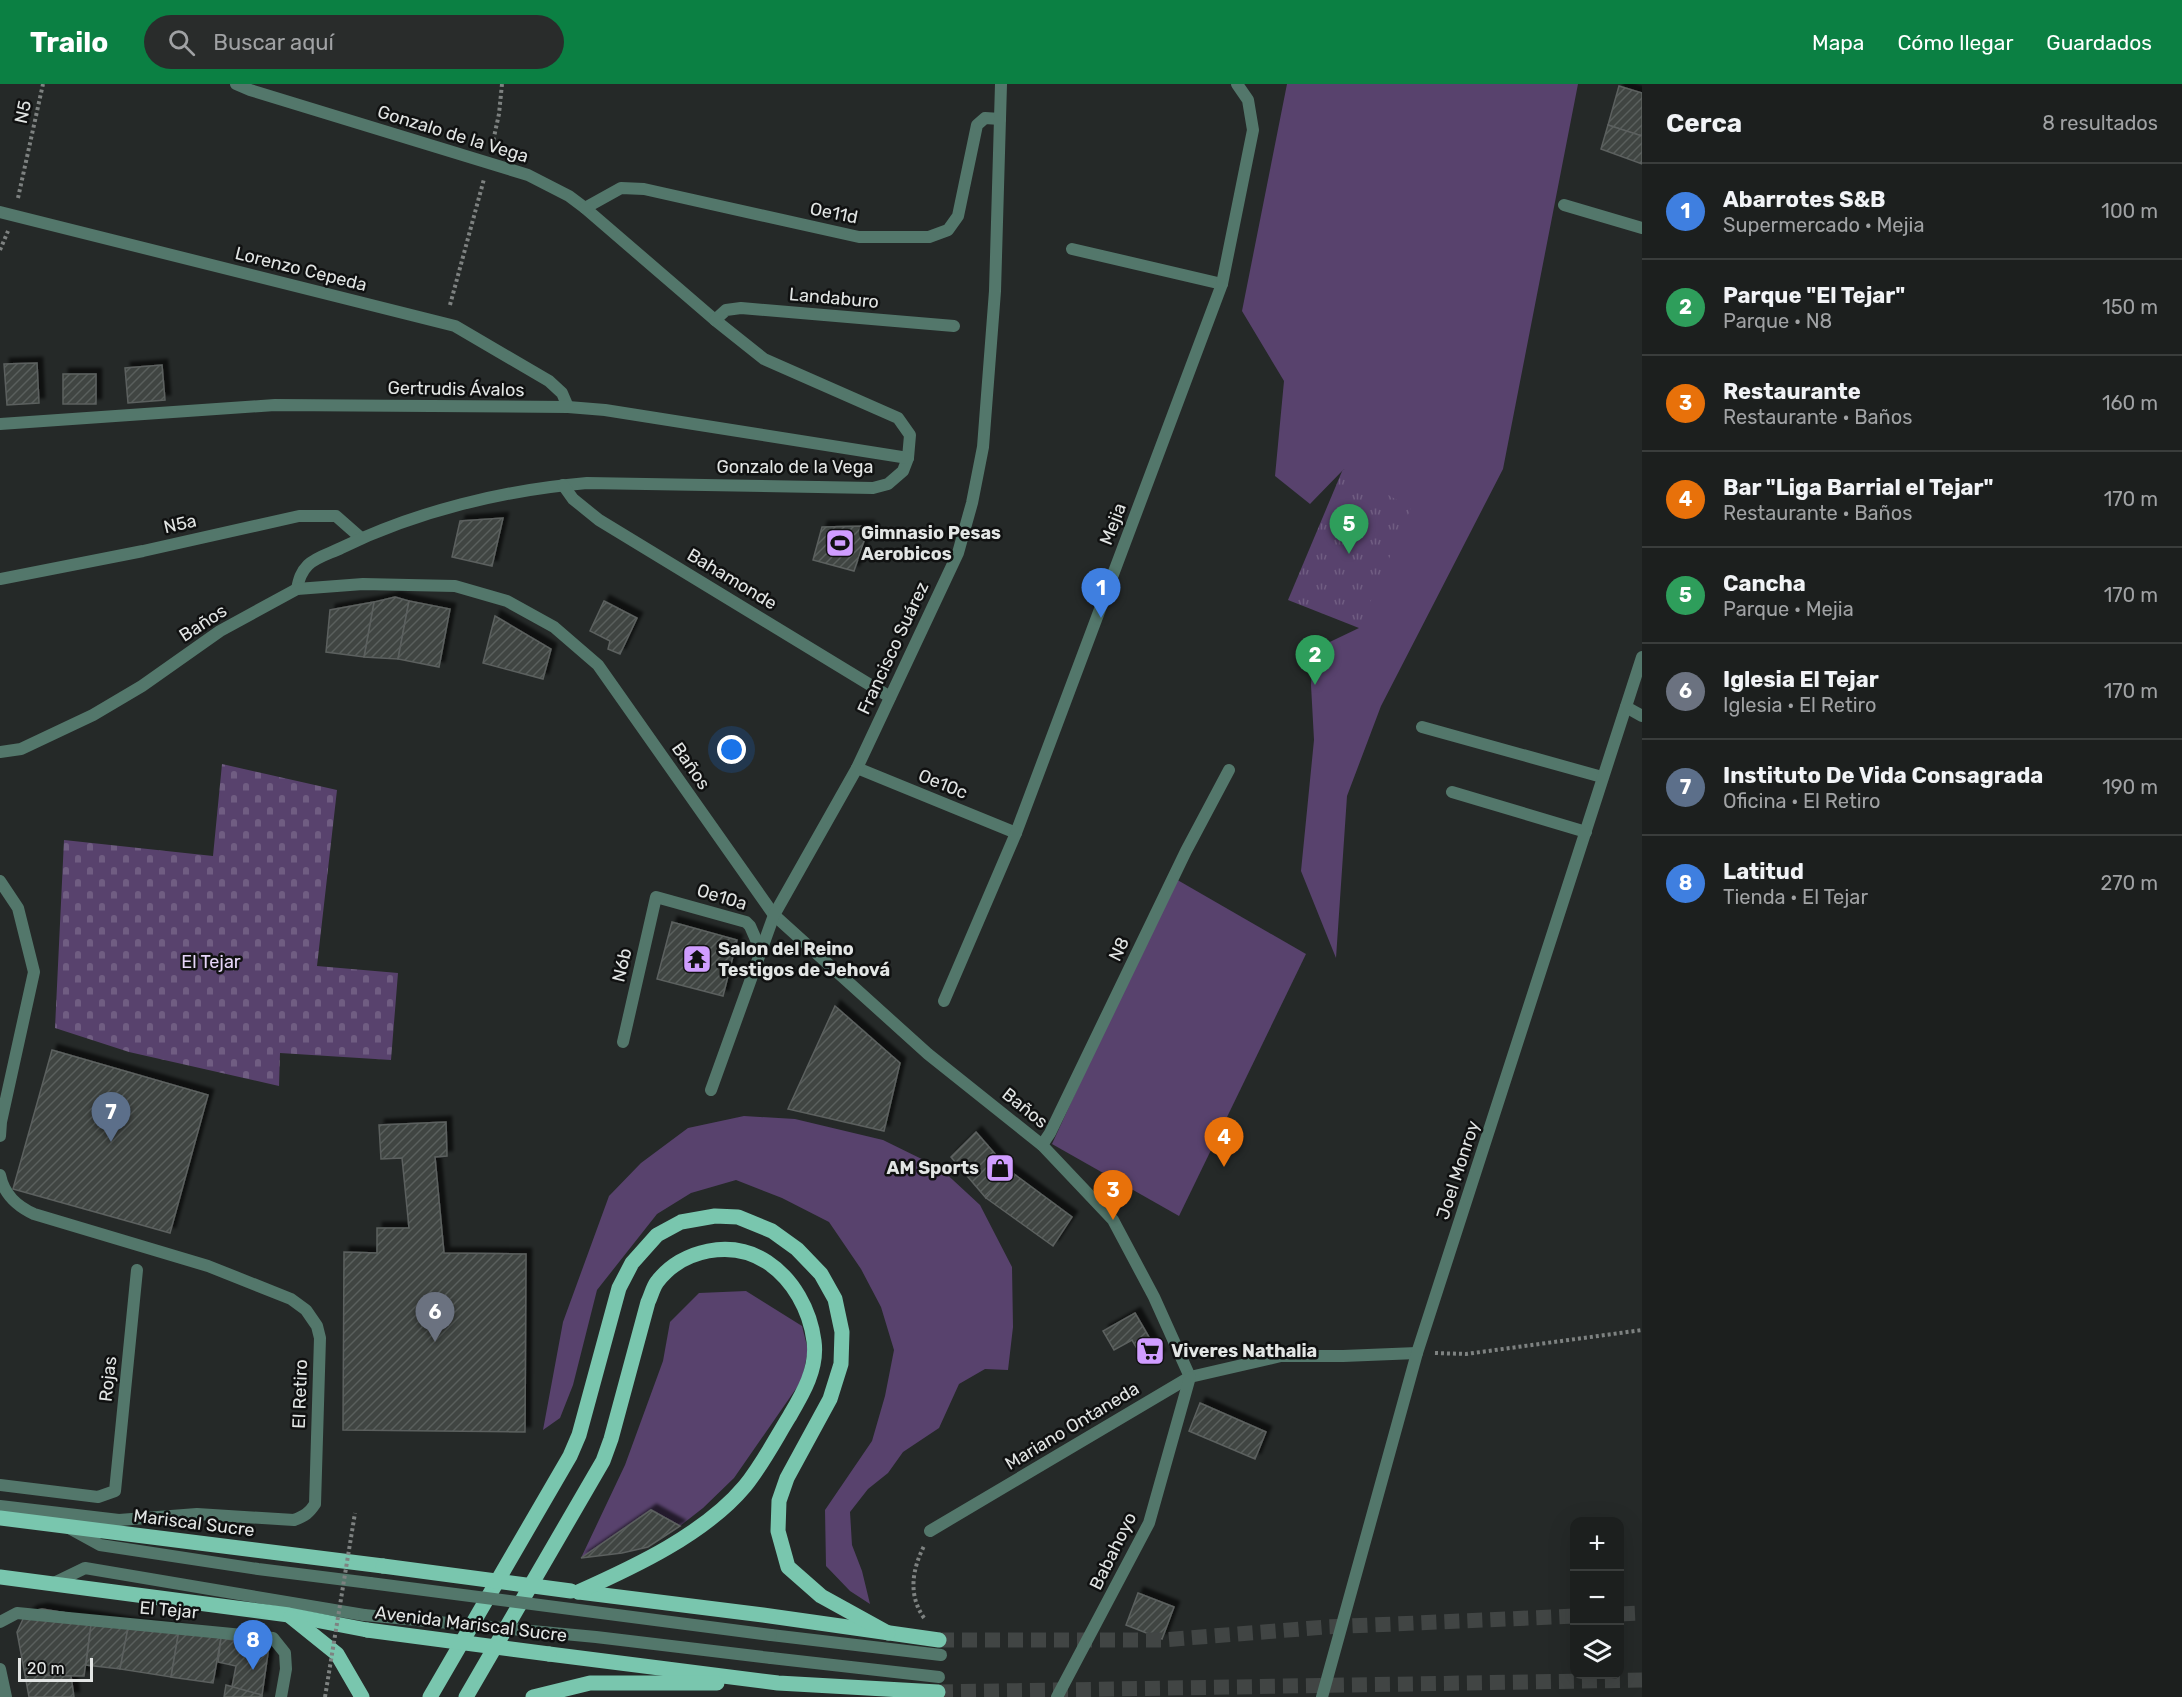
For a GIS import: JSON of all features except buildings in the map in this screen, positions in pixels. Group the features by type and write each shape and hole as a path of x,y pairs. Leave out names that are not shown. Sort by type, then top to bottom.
{"main road":[{"path":"430,1697 570,1456 579,1435 619,1288 632,1263 657,1235 681,1222 715,1216 738,1217 772,1231 797,1249 821,1274 836,1299 842,1332 841,1364 830,1400 787,1478 779,1501 777,1531 788,1567 820,1596 888,1633"},
{"path":"466,1697 603,1461 648,1302 656,1283 682,1258 705,1251 728,1249 744,1252 766,1261 782,1274 799,1295 810,1318 815,1343 814,1362 805,1390 759,1467 744,1487 718,1514 642,1562 575,1591"},
{"name":"Mariscal Sucre","path":"0,1518 575,1591"},
{"name":"Avenida Mariscal Sucre","path":"0,1577 289,1615 366,1622 549,1654 778,1683 939,1685"},
{"path":"575,1591 888,1633 940,1648"},
{"path":"289,1615 337,1654 362,1697"},
{"path":"533,1697 590,1683 778,1683"}],"street":[{"name":"Gonzalo de la Vega","path":"236,84 528,175 569,196 764,359 898,418 910,435 908,458 903,471 888,484 873,488 587,483 563,485 478,501 406,520 361,538 310,563 300,575 297,589"},
{"name":"Francisco Suárez","path":"711,1090 774,915 857,768 958,553 972,502 983,447 995,291 1001,84"},
{"name":"Mejia","path":"944,1001 1016,833 1222,284 1253,130 1248,100 1237,84"},
{"name":"Oe11d","path":"585,208 621,188 644,189 859,237 929,237 948,230 958,216 977,125 985,118 1000,119"},
{"path":"1564,205 1642,228"},
{"name":"Lorenzo Cepeda","path":"0,213 454,326 549,381 562,393 568,406"},
{"path":"1072,249 1222,284"},
{"name":"Landaburo","path":"715,320 726,310 741,308 954,326"},
{"name":"Gertrudis Ávalos","path":"0,424 274,405 568,406 908,458"},
{"name":"Bahamonde","path":"563,485 573,499 599,520 890,697"},
{"name":"N5a","path":"0,579 143,551 299,516 336,516 361,538"},
{"name":"Baños","path":"0,752 21,749 93,715 142,686 220,631 297,589 363,584 454,586 507,601 554,627 598,665 774,915 928,1054 1042,1145 1113,1220 1154,1297 1190,1377"},
{"name":"Joel Monroy","path":"1322,1697 1417,1353 1642,657"},
{"path":"1626,706 1642,716"},
{"path":"1422,727 1602,777"},
{"name":"Oe10c","path":"857,768 1016,833"},
{"name":"N8","path":"1042,1145 1050,1133 1186,851 1229,770"},
{"path":"1452,792 1586,832"},
{"path":"0,881 18,908 34,972 1,1122 0,1136"},
{"name":"Oe10a","path":"656,897 746,922 750,926 760,951"},
{"name":"N6b","path":"623,1042 656,897"},
{"name":"El Retiro","path":"0,1175 9,1195 18,1206 34,1214 208,1266 291,1299 312,1318 320,1338 315,1504 309,1514 294,1520 197,1514 119,1520 0,1506"},
{"name":"Rojas","path":"0,1485 98,1497 115,1491 137,1270"},
{"name":"Mariano Ontaneda","path":"930,1531 1190,1377 1281,1356 1417,1353"},
{"name":"Babahoyo","path":"1057,1697 1149,1523 1190,1377"},
{"path":"65,1526 100,1545 258,1569 771,1635 940,1648"},
{"path":"46,1584 85,1568 366,1622 596,1637 771,1658 939,1685"},
{"name":"El Tejar","path":"0,1622 17,1613 273,1638 285,1653 286,1669 281,1697"},
{"path":"0,1669 6,1697"}],"path":[{"name":"N5","path":"14,216 43,84"},
{"path":"445,324 488,163 499,114 502,84"},
{"path":"1434,1353 1466,1354 1642,1330"},
{"path":"325,1697 355,1513"},
{"path":"930,1531 917,1561 914,1584 915,1602 923,1617 931,1625"}],"green space":[{"path":"1287,84 1578,84 1503,469 1381,706 1347,796 1336,958 1301,871 1314,740 1311,685 1313,650 1359,628 1344,469 1310,504 1275,476 1284,381 1242,311"},
{"path":"1343,469 1411,508 1359,628 1288,600"},
{"name":"El Tejar","path":"222,764 337,790 317,966 398,973 391,1060 280,1053 279,1086 129,1052 55,1028 64,840 213,856"},
{"path":"1174,878 1306,954 1179,1216 1052,1144"},
{"path":"744,1116 795,1119 883,1140 940,1168 980,1205 1012,1267 1013,1327 1008,1370 985,1369 959,1384 939,1428 903,1452 888,1473 868,1489 850,1512 852,1545 862,1571 870,1604 850,1591 826,1566 825,1510 872,1441 885,1396 894,1350 881,1307 861,1269 829,1222 782,1198 736,1180 691,1193 657,1214 597,1290 573,1385 560,1418 543,1430 563,1322 609,1196 641,1163 688,1128"},
{"path":"746,1291 802,1326 808,1350 802,1380 734,1478 703,1508 680,1526 651,1511 581,1558 625,1465 663,1361 670,1322 699,1293"}],"tunnel":[{"path":"1624,1614 1642,1613"},
{"path":"939,1640 1162,1640 1326,1627 1570,1616"},
{"path":"938,1692 1642,1680"}],"place":[{"name":"Gimnasio Pesas Aerobicos","path":"840,543"},
{"name":"Cancha","path":"1349,554"},
{"name":"Abarrotes S&B","path":"1101,618"},
{"name":"Parque \"El Tejar\"","path":"1315,685"},
{"name":"Salon del Reino Testigos de Jehová","path":"697,959"},
{"name":"Instituto De Vida Consagrada","path":"111,1142"},
{"name":"Bar \"Liga Barrial el Tejar\"","path":"1224,1167"},
{"name":"AM Sports","path":"1000,1168"},
{"name":"Restaurante","path":"1113,1220"},
{"name":"Iglesia El Tejar","path":"435,1342"},
{"name":"Viveres Nathalia","path":"1150,1351"},
{"name":"Latitud","path":"253,1670"}]}
